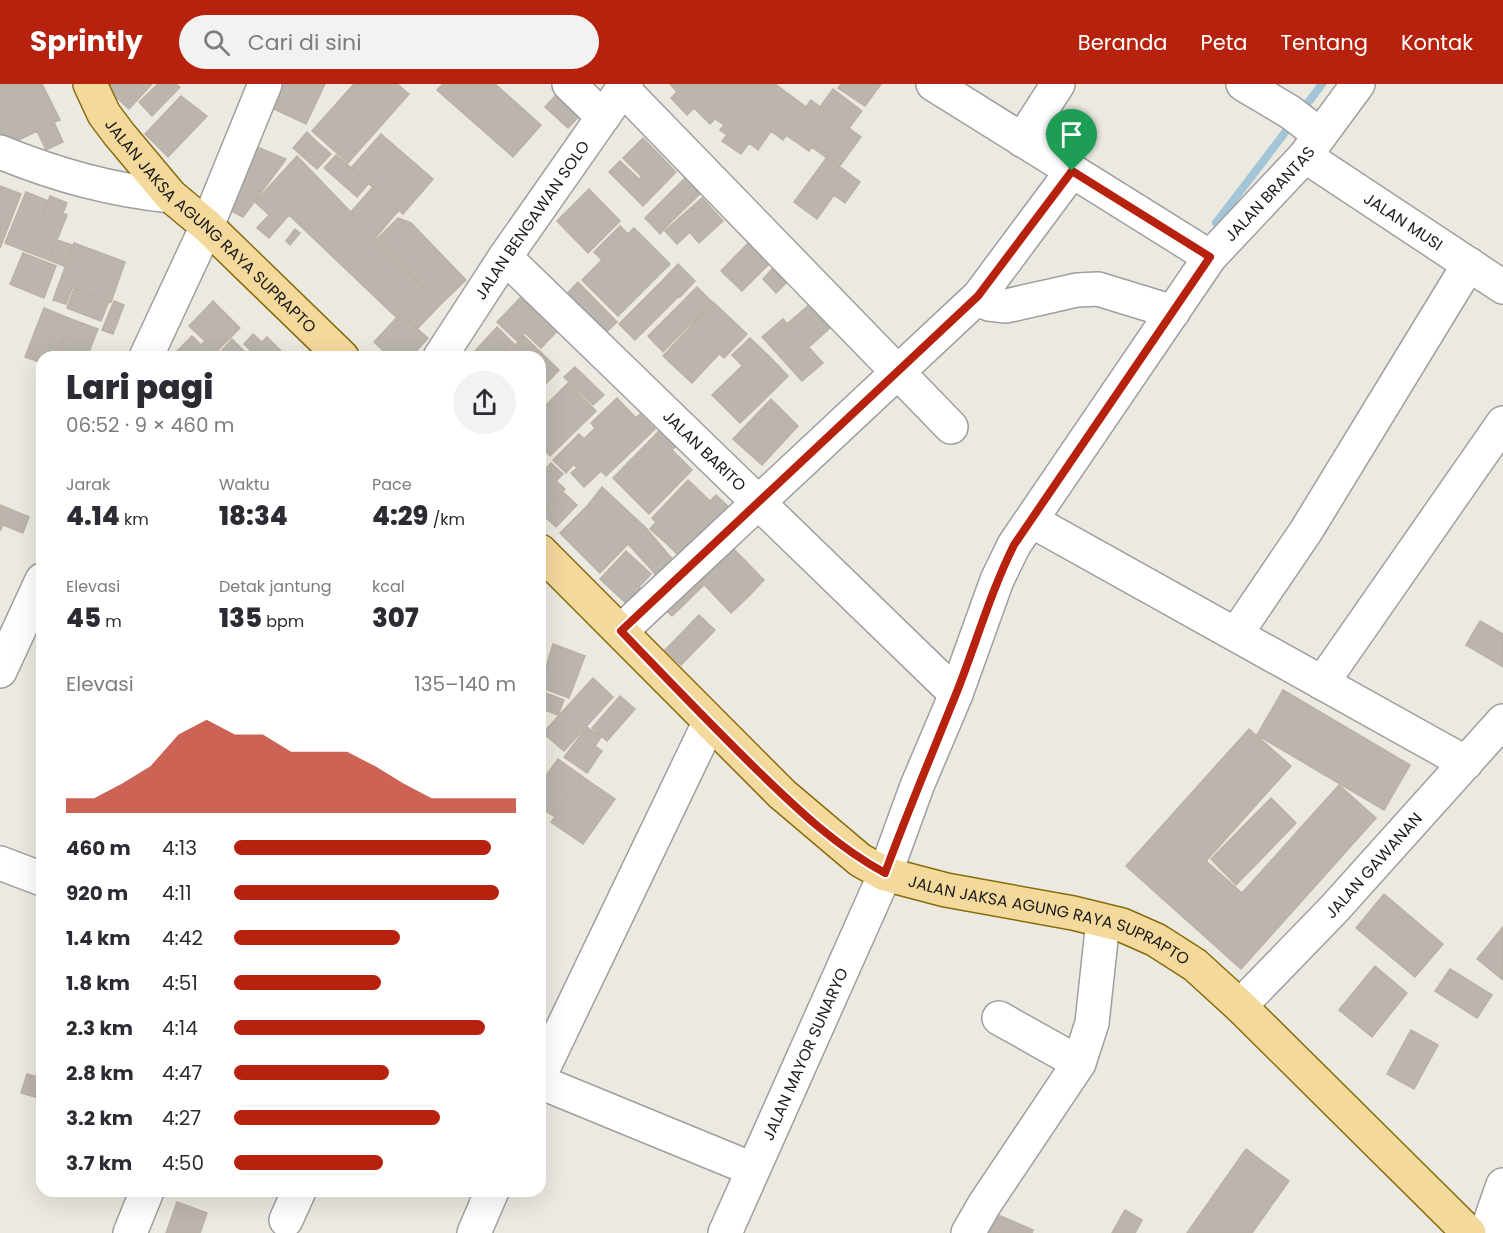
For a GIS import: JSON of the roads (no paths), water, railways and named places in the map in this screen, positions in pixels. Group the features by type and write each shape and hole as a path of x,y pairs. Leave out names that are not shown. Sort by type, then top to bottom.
{"main road":[{"name":"JALAN JAKSA AGUNG RAYA SUPRAPTO","path":"90,84 104,114 171,196 207,226 336,351"},
{"name":"JALAN JAKSA AGUNG RAYA SUPRAPTO","path":"546,557 709,723 808,818 860,860 885,873 946,890 1122,925 1156,940 1195,965 1240,1006 1469,1233"}],"street":[{"path":"149,351 207,226 265,84"},
{"path":"569,84 603,117"},
{"path":"933,84 1210,257"},
{"path":"1022,140 1058,84"},
{"name":"JALAN MUSI","path":"1243,84 1307,132 1469,264 1503,287"},
{"name":"JALAN BRANTAS","path":"885,873 917,786 956,694 997,580 1023,533 1165,309 1210,257 1307,132 1358,84"},
{"path":"624,87 951,427"},
{"name":"JALAN BENGAWAN SOLO","path":"444,351 505,257 624,87"},
{"path":"0,152 90,184 126,192 171,196"},
{"path":"621,631 978,296 1072,171"},
{"name":"JALAN BARITO","path":"505,257 956,694"},
{"path":"1236,634 1306,531 1469,264"},
{"path":"978,296 988,304 999,307 1077,290 1098,289 1165,309"},
{"path":"1322,683 1503,423"},
{"path":"1023,533 1236,634 1466,763"},
{"path":"0,671 36,593"},
{"name":"JALAN GAWANAN","path":"1240,1006 1334,909 1503,721"},
{"path":"546,1063 709,723"},
{"path":"0,862 36,877"},
{"name":"JALAN MAYOR SUNARYO","path":"725,1233 885,873"},
{"path":"968,1233 984,1205 1079,1063 1092,1023 1103,921"},
{"path":"999,1018 1079,1063"},
{"path":"546,1084 752,1169"},
{"path":"1486,1233 1503,1185"},
{"path":"130,1233 145,1197"},
{"path":"474,1233 489,1197"}],"waterway":[{"path":"1301,112 1322,84"},
{"path":"1216,223 1293,122"}]}
